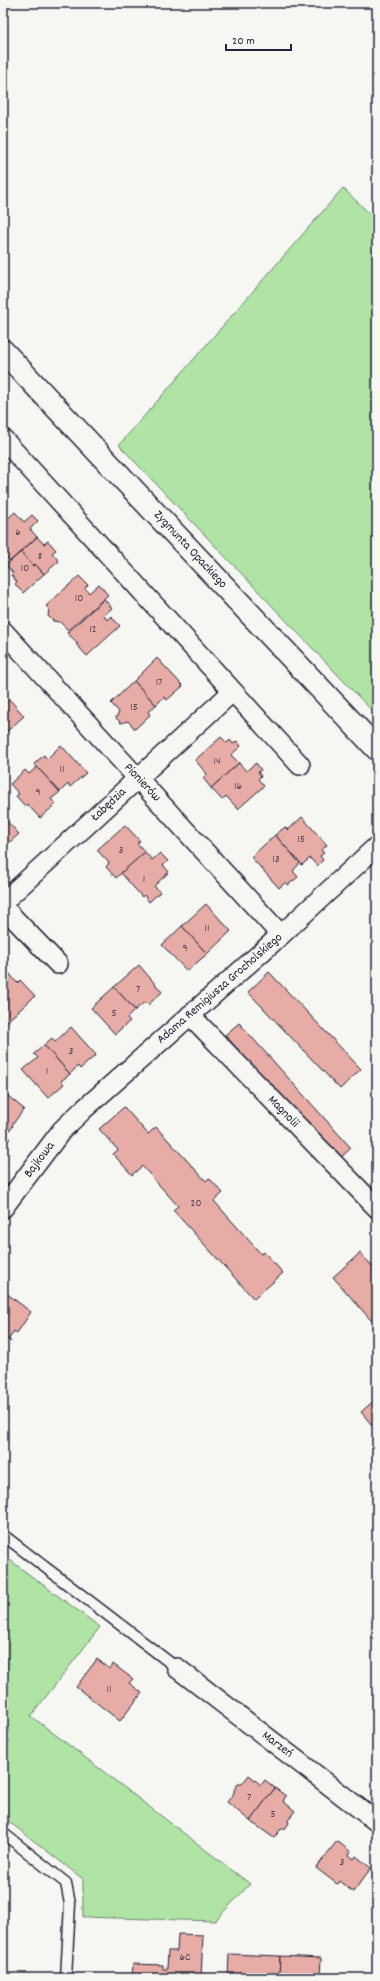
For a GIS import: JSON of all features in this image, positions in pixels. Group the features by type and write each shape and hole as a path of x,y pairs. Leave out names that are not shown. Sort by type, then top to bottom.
{"street":[{"name":"Zygmunta Opackiego","path":"3,351 377,749"},
{"path":"3,439 300,765"},
{"name":"Pionierów","path":"3,631 281,935"},
{"name":"Łabędzia","path":"3,902 232,692"},
{"name":"Adama Remigiusza Grocholskiego","path":"62,1130 124,1072 281,935 377,846"},
{"path":"3,907 58,964"},
{"name":"Magnolii","path":"190,1015 377,1208"},
{"name":"Bajkowa","path":"3,1208 62,1130"},
{"name":"Marzeń","path":"177,1668 377,1822"}],"lane":[{"path":"3,1535 177,1668"},
{"path":"3,1834 66,1884 70,1904 66,1978"}],"green space":[{"path":"343,188 377,221 377,716 119,445"},
{"path":"3,1555 100,1627 31,1716 250,1884 215,1921 83,1917 83,1879 3,1817"}],"building":[{"path":"15,512 24,522 32,515 38,521 30,529 37,537 10,561 3,554 3,523"},
{"path":"37,537 44,544 48,541 56,550 52,553 59,561 44,574 35,564 33,566 21,552"},
{"path":"21,552 33,566 35,564 44,574 23,593 15,584 17,582 11,575 13,573 6,565"},
{"path":"79,576 88,585 85,588 89,593 99,584 108,595 68,630 60,622 53,621 48,616 49,609 46,606"},
{"path":"104,599 112,608 104,615 107,620 111,616 120,626 87,656 76,644 78,643 67,633"},
{"path":"157,658 183,686 167,700 164,697 156,705 134,681"},
{"path":"134,681 156,705 148,712 150,715 135,729 128,721 121,723 116,718 119,712 111,703"},
{"path":"3,698 6,702 9,699 24,716 3,735"},
{"path":"221,737 227,743 230,740 233,744 237,741 241,746 231,755 239,763 211,788 203,778 207,774 195,760"},
{"path":"61,745 86,773 70,787 68,784 60,792 34,764 44,755 47,759"},
{"path":"239,763 246,771 256,763 261,770 258,772 261,776 258,779 264,786 238,809 226,796 222,800 211,788"},
{"path":"37,767 60,792 51,799 56,804 40,818 27,804 25,806 16,796 19,794 10,784 25,770 29,774"},
{"path":"3,817 19,834 3,848"},
{"path":"302,817 327,845 321,850 324,853 320,856 323,860 317,866 310,858 302,865 275,835 285,827 288,830"},
{"path":"125,825 140,841 137,843 145,852 116,878 106,867 109,863 97,850"},
{"path":"275,835 300,863 293,871 298,877 288,885 286,882 279,888 251,857"},
{"path":"145,852 152,860 160,853 168,861 163,865 169,872 154,886 160,892 149,902 144,895 142,897 121,873"},
{"path":"206,904 231,931 207,954 182,926"},
{"path":"182,926 207,954 187,971 162,945"},
{"path":"139,965 162,992 148,1005 145,1002 135,1010 114,987"},
{"path":"3,967 10,974 3,980"},
{"path":"269,972 361,1069 340,1089 248,992"},
{"path":"10,974 17,983 20,980 35,996 4,1024 3,980"},
{"path":"114,987 135,1010 127,1018 130,1021 115,1034 91,1008"},
{"path":"239,1023 351,1148 338,1160 225,1035"},
{"path":"71,1027 96,1055 80,1069 78,1066 70,1074 44,1045 52,1038 55,1042"},
{"path":"44,1045 70,1074 61,1081 64,1084 48,1098 23,1070 38,1058 34,1054"},
{"path":"3,1092 24,1109 6,1135 10,1138 3,1146"},
{"path":"124,1107 148,1134 156,1127 206,1181 209,1178 223,1193 214,1201 261,1254 264,1252 283,1273 254,1299 173,1210 178,1206 142,1166 132,1175 113,1154 118,1150 99,1129"},
{"path":"360,1253 377,1271 377,1327 333,1277"},
{"path":"6,1293 31,1312 17,1333 14,1331 9,1339 11,1342 3,1336 3,1297"},
{"path":"377,1398 377,1431 361,1412"},
{"path":"97,1659 110,1669 113,1664 133,1679 129,1683 142,1693 120,1721 76,1687"},
{"path":"249,1775 261,1785 265,1780 275,1788 250,1821 227,1802 234,1793 234,1790 238,1784 242,1784"},
{"path":"275,1788 286,1796 283,1801 295,1811 288,1820 289,1823 285,1829 281,1829 274,1838 250,1821"},
{"path":"337,1841 351,1852 349,1855 354,1859 356,1856 371,1868 353,1892 339,1881 337,1884 316,1868"},
{"path":"178,1934 203,1935 201,1978 132,1978 133,1964 163,1965 163,1969 167,1969 168,1951 177,1951"},
{"path":"229,1954 280,1956 279,1978 228,1978"},
{"path":"280,1956 321,1958 320,1978 279,1978"}]}
